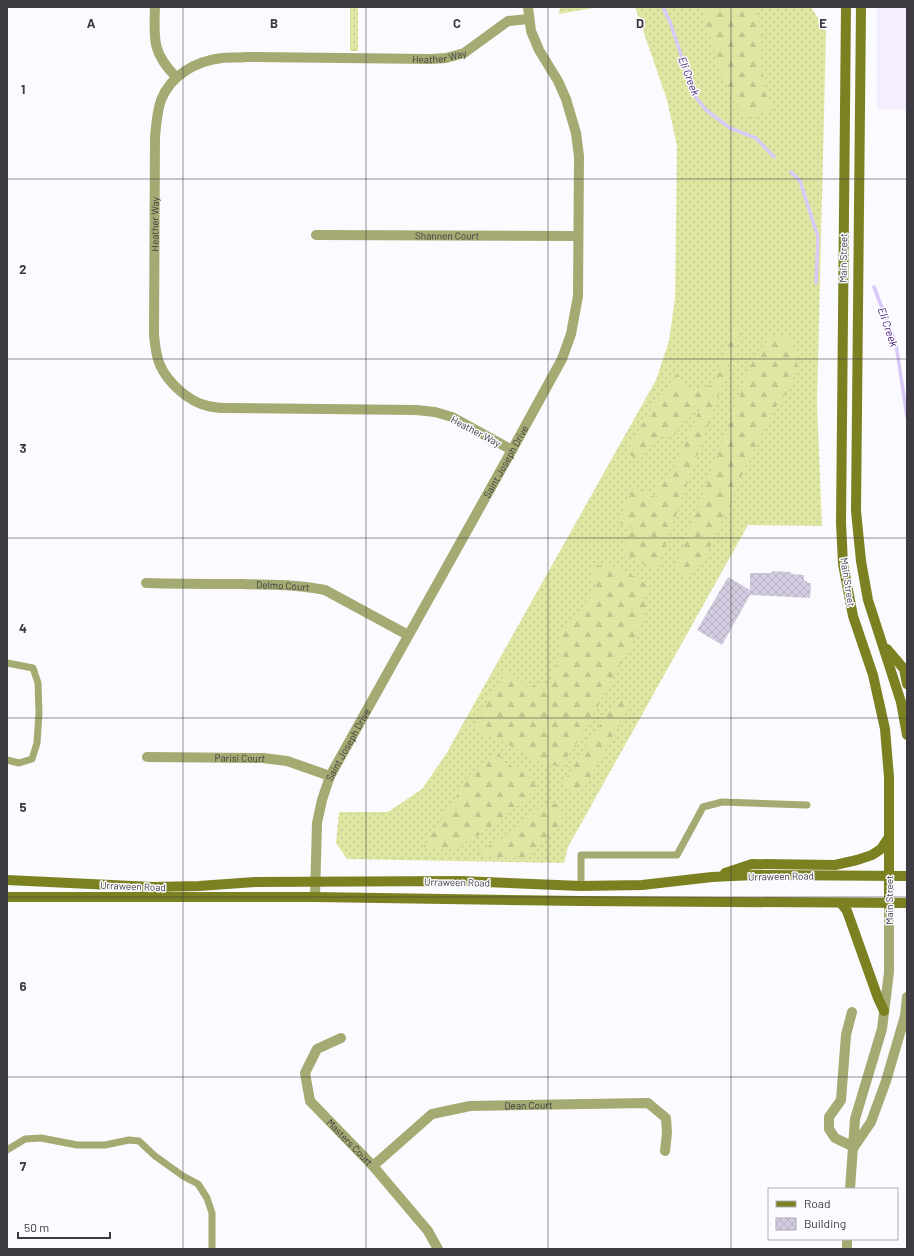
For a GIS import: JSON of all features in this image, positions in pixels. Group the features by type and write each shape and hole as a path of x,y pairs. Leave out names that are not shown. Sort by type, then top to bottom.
{"main road":[{"name":"Main Street","path":"846,7 840,523 843,564 853,616 874,675 885,729 889,777 889,903"},
{"name":"Main Street","path":"861,7 856,511 861,561 868,600 901,702 907,735"},
{"path":"883,645 904,669 907,684"},
{"path":"712,877 752,864 835,865 872,855 881,849 889,837"},
{"name":"Urraween Road","path":"7,880 153,887 199,886 255,882 460,881 580,886 642,885 712,877 762,875 907,876"},
{"name":"Urraween Road","path":"7,897 315,897 907,903"},
{"path":"841,903 847,911 884,1011"}],"street":[{"path":"155,7 154,36 156,49 160,59 176,77"},
{"name":"Saint Joseph Drive","path":"315,897 317,823 322,800 330,776 512,450 562,358 571,334 578,296 579,156 576,133 566,99 558,81 539,50 531,31 528,7"},
{"name":"Heather Way","path":"512,450 452,418 435,412 416,410 224,408 208,406 193,400 180,390 169,379 160,366 154,335 155,137 161,100 168,88 176,77 188,68 203,62 221,58 446,58 464,53 508,21 529,19"},
{"name":"Shannen Court","path":"316,235 578,236"},
{"name":"Delmo Court","path":"146,583 271,584 312,587 325,590 408,635"},
{"name":"Parisi Court","path":"147,757 263,758 287,761 330,776"},
{"name":"Main Street","path":"850,1188 855,1119 882,1029 889,972 889,903"},
{"name":"Main Street","path":"854,1147 871,1122 886,1081 905,1016 907,997"},
{"path":"852,1012 846,1035 841,1100 829,1117 829,1129 835,1138 854,1147"},
{"name":"Masters Court","path":"341,1038 317,1049 305,1073 310,1101 373,1166 428,1231 438,1249"},
{"name":"Dean Court","path":"373,1166 432,1114 470,1106 648,1103 666,1118 667,1133 665,1151"}],"lane":[{"path":"7,663 33,668 38,682 39,713 37,743 32,759 19,763 7,760"},
{"path":"580,886 581,855 677,855 704,807 722,802 807,805"},
{"path":"7,1150 25,1139 41,1138 77,1145 105,1145 129,1140 139,1141 155,1156 183,1176 198,1184 207,1198 212,1214 212,1249"}],"shaded area":[{"path":"877,7 907,7 907,110 877,109"}],"green space":[{"path":"350,7 358,7 358,51 350,51"},
{"path":"560,7 598,7 559,14"},
{"path":"635,7 811,7 826,31 817,404 822,526 748,525 568,847 564,863 347,859 336,843 339,812 388,812 422,789 446,754 656,380 669,341 675,298 677,146 667,100"},
{"path":"703,7 754,7 762,36 761,60 765,90 773,110 747,117 738,105 724,79 714,51"},
{"path":"733,329 742,330 656,571 624,553 631,526 618,523 633,488 656,497 658,480 668,481 703,402 696,403 673,437 659,434 640,460 626,453 653,405 680,370 682,387 693,390 713,385"},
{"path":"770,337 786,337 797,350 797,371 785,395 777,405 744,470 707,554 689,575 680,576 676,566 754,357"},
{"path":"611,565 650,584 645,598 645,613 636,635 593,715 574,748 561,765 545,766 504,742 475,730 488,699 507,670 528,687 551,682 560,654 561,632 577,615 596,589 590,567"},
{"path":"616,699 629,707 584,789 572,793 563,783"},
{"path":"499,753 505,764 524,770 537,787 524,801 479,835 454,850 423,848 470,775"},
{"path":"547,803 559,804 564,814 559,826 526,858 484,857 477,853 502,838"}],"building":[{"path":"772,571 791,572 791,574 804,575 804,581 811,583 810,598 750,595 722,645 697,630 728,577 750,590 750,573 772,573"}],"waterway":[{"name":"Eli Creek","path":"663,7 670,22 695,96 706,110 730,128 756,138 774,157"},
{"name":"Eli Creek","path":"791,172 800,181 818,237 816,283"},
{"name":"Eli Creek","path":"874,287 896,344 907,417"}]}
